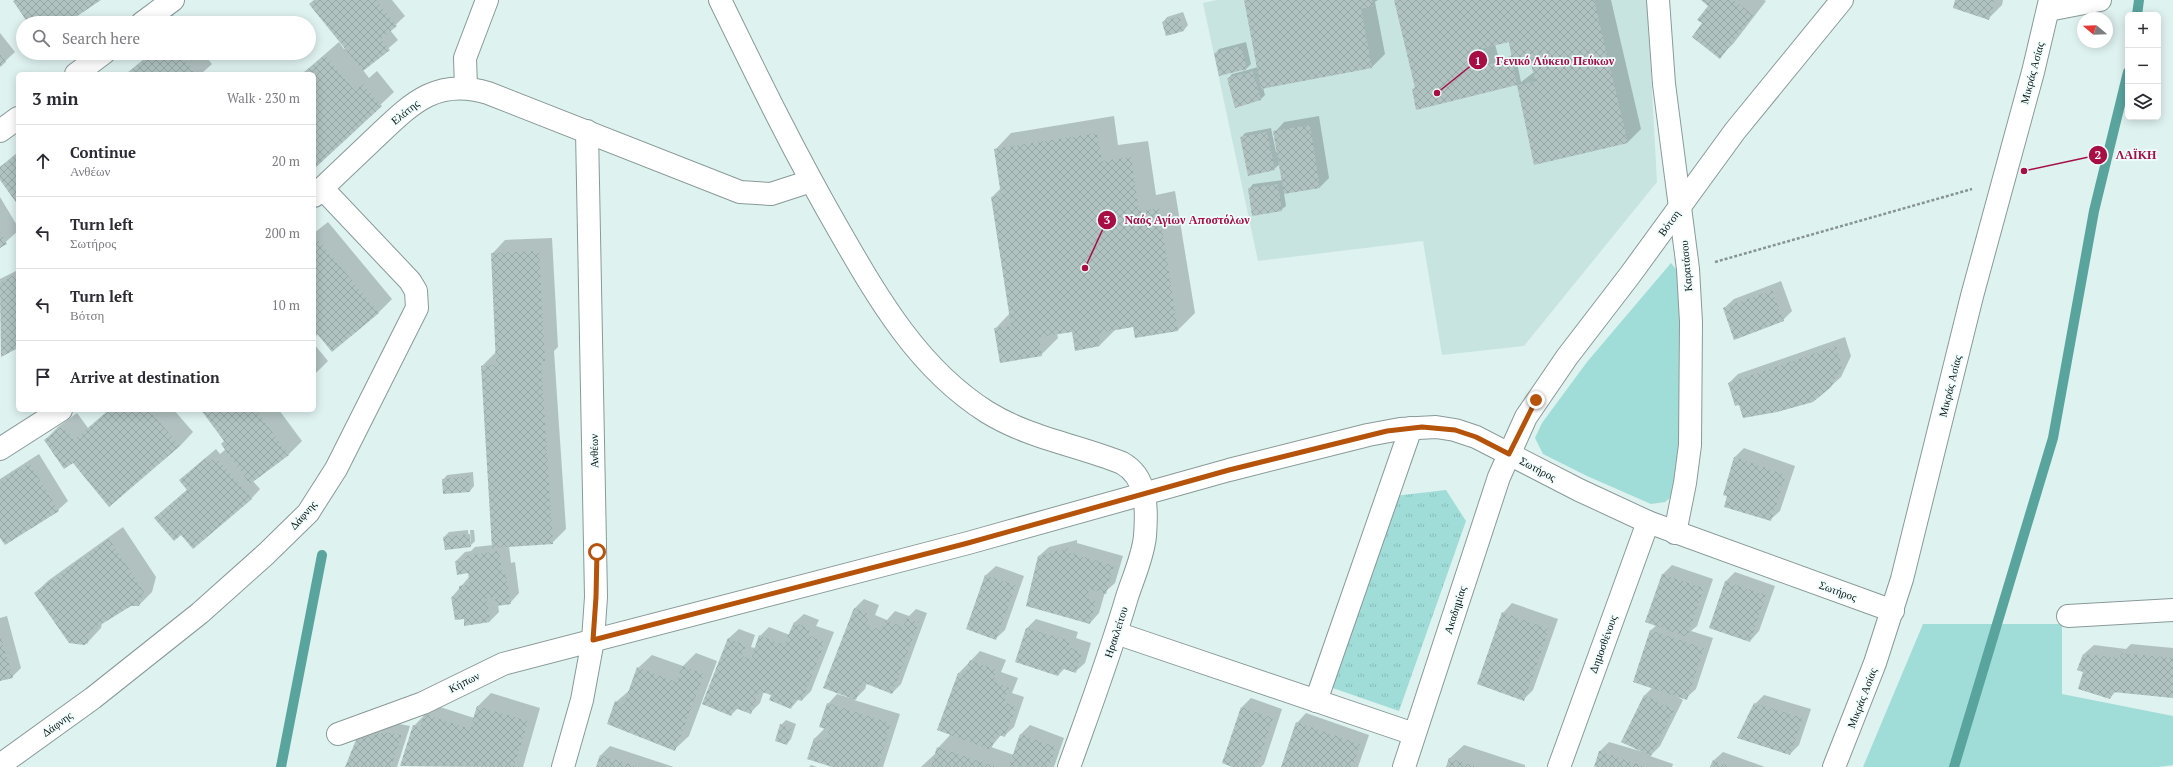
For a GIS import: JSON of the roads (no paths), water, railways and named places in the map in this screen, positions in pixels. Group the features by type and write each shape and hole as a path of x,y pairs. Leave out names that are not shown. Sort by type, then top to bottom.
{"street":[{"path":"151,16 172,0"},
{"path":"466,87 465,58 487,0"},
{"name":"Ηρακλείτου","path":"720,0 811,180 883,304 921,355 947,381 974,404 1010,424 1042,438 1114,460 1129,467 1138,476 1143,493 1145,537 1116,633 1069,767"},
{"name":"Καρατάσου","path":"1658,0 1664,84 1688,269 1691,330 1690,445 1686,483 1675,533"},
{"name":"Βότση","path":"1509,454 1526,417 1546,385 1680,208 1735,131 1842,0"},
{"path":"2049,5 2100,0"},
{"name":"Μικράς Ασίας","path":"1834,767 1875,663 1893,611 2002,180 2049,5"},
{"path":"79,72 95,60"},
{"name":"Ελάτης","path":"318,192 414,102 438,91 466,87 488,93 740,192 771,194 811,180"},
{"path":"0,131 16,119"},
{"name":"Ανθέων","path":"563,767 582,700 593,640 596,597 597,552 587,131"},
{"name":"Δάφνης","path":"0,765 143,659 238,579 308,513 336,469 417,308 416,291 410,281 318,192"},
{"path":"0,449 58,412"},
{"path":"1316,701 1410,428"},
{"name":"Σωτήρος","path":"593,640 968,543 1143,493 1368,435 1410,428 1455,430 1476,437 1579,490 1648,522 1893,611"},
{"name":"Ακαδημίας","path":"1404,767 1485,518 1509,454"},
{"name":"Δημοσθένους","path":"1559,767 1648,522"},
{"path":"2068,616 2173,610"},
{"path":"1116,633 1414,734"},
{"name":"Κήπων","path":"338,734 423,703 503,664 593,640"}],"waterway":[{"path":"2137,12 2139,0"},
{"path":"1954,767 2053,438 2094,211 2125,84"},
{"path":"281,767 322,555"}],"place":[{"name":"Γενικό Λύκειο Πεύκων","path":"1437,93"},
{"name":"ΛΑΪΚΗ","path":"2024,171"},
{"name":"Ναός Αγίων Αποστόλων","path":"1085,268"}]}
